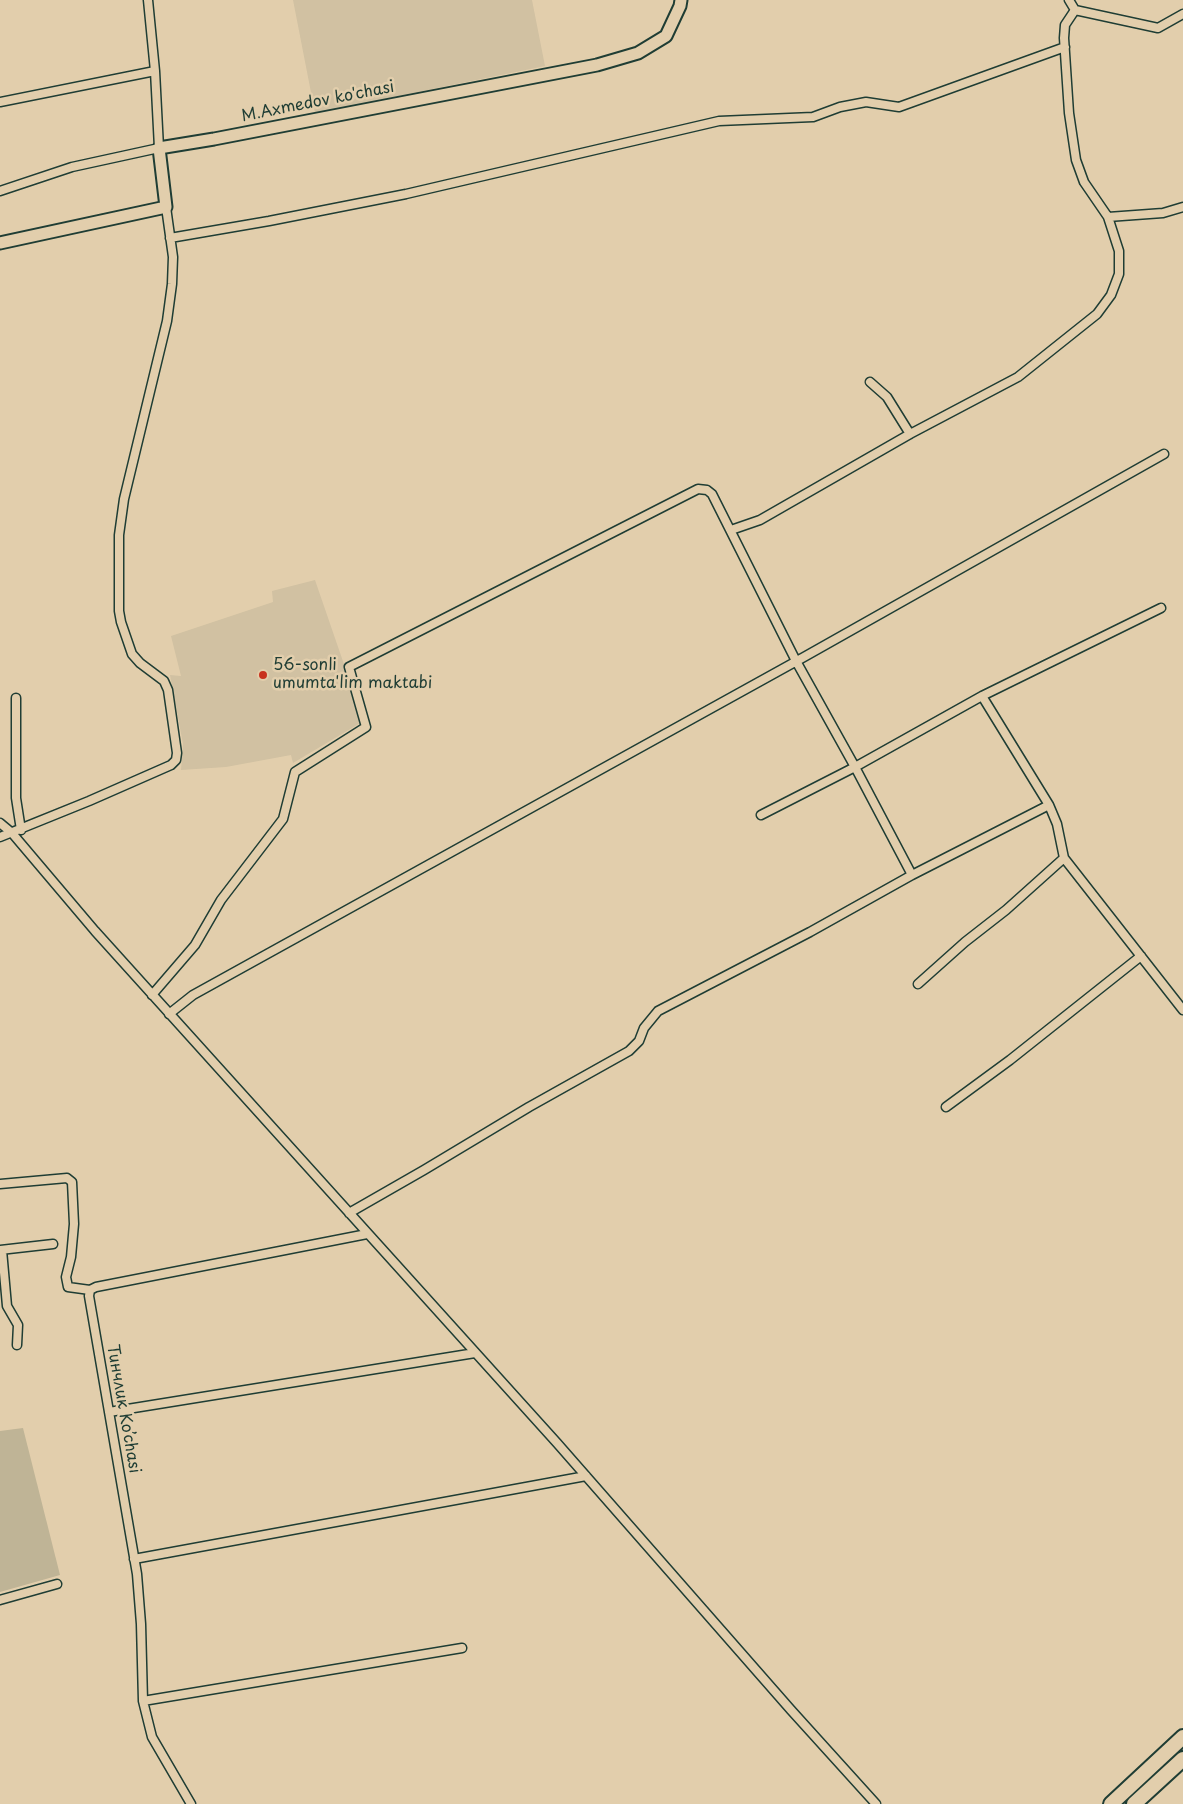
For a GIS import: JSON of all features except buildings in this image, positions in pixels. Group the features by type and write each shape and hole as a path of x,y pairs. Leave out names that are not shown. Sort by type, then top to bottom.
{"highway":[{"path":"1111,1804 1183,1737"},
{"path":"1134,1804 1183,1760"}],"main road":[{"name":"M.Axmedov ko'chasi","path":"159,151 597,65 638,53 666,36 681,0"},
{"path":"0,243 166,207 159,151"}],"street":[{"path":"0,191 72,167 159,151 155,71 148,0"},
{"path":"1069,0 1075,10 1158,28 1183,14"},
{"path":"731,530 760,520 910,434 1018,377 1096,314 1110,295 1119,274 1119,252 1108,217 1084,182 1076,160 1069,113 1065,25 1075,10"},
{"path":"170,238 406,194 719,121 813,117 840,107 866,102 899,107 1065,47"},
{"path":"0,102 155,71"},
{"path":"0,837 21,830 171,765 176,760 177,753 168,690 164,680 140,664 132,654 120,622 119,611 119,535 124,499 167,321 172,284 173,257 166,207"},
{"path":"1108,217 1163,213 1183,207"},
{"path":"870,382 887,397 910,434"},
{"path":"169,1014 193,995 1164,454"},
{"path":"152,994 195,945 221,900 283,819 295,772 366,727 349,667 698,489 707,490 712,494 796,660 912,875"},
{"path":"762,815 855,767 982,696 1161,608"},
{"path":"982,696 1049,805 1058,824 1064,858 1183,1010"},
{"path":"16,698 16,798 21,830"},
{"path":"349,1213 529,1107 629,1051 639,1041 650,1020 658,1012 810,932 912,875 1049,805"},
{"path":"0,823 12,833 95,931 586,1476 876,1804"},
{"path":"918,984 1064,858"},
{"path":"946,1107 1010,1060 1141,956"},
{"path":"0,1184 67,1178 72,1182 74,1224 72,1257 66,1277 68,1287 90,1290 96,1287 367,1234"},
{"path":"16,1345 18,1325 7,1306 1,1250 53,1244"},
{"name":"Тинчлик Ko’chasi","path":"90,1290 89,1296 134,1559 141,1624 143,1701 152,1737 191,1804"},
{"path":"109,1412 475,1353"},
{"path":"134,1559 586,1476"},
{"path":"0,1600 57,1584"},
{"path":"143,1701 462,1648"}],"shaded area":[{"path":"293,0 532,0 545,66 315,113"},
{"name":"56-sonli umumta'lim maktabi","path":"315,580 347,673 344,674 362,722 293,763 291,755 226,767 181,770 183,744 170,675 181,676 171,636 273,602 272,591"},
{"path":"23,1428 60,1575 0,1592 0,1431"}],"place":[{"name":"56-sonli umumta'lim maktabi","path":"263,675"}]}
